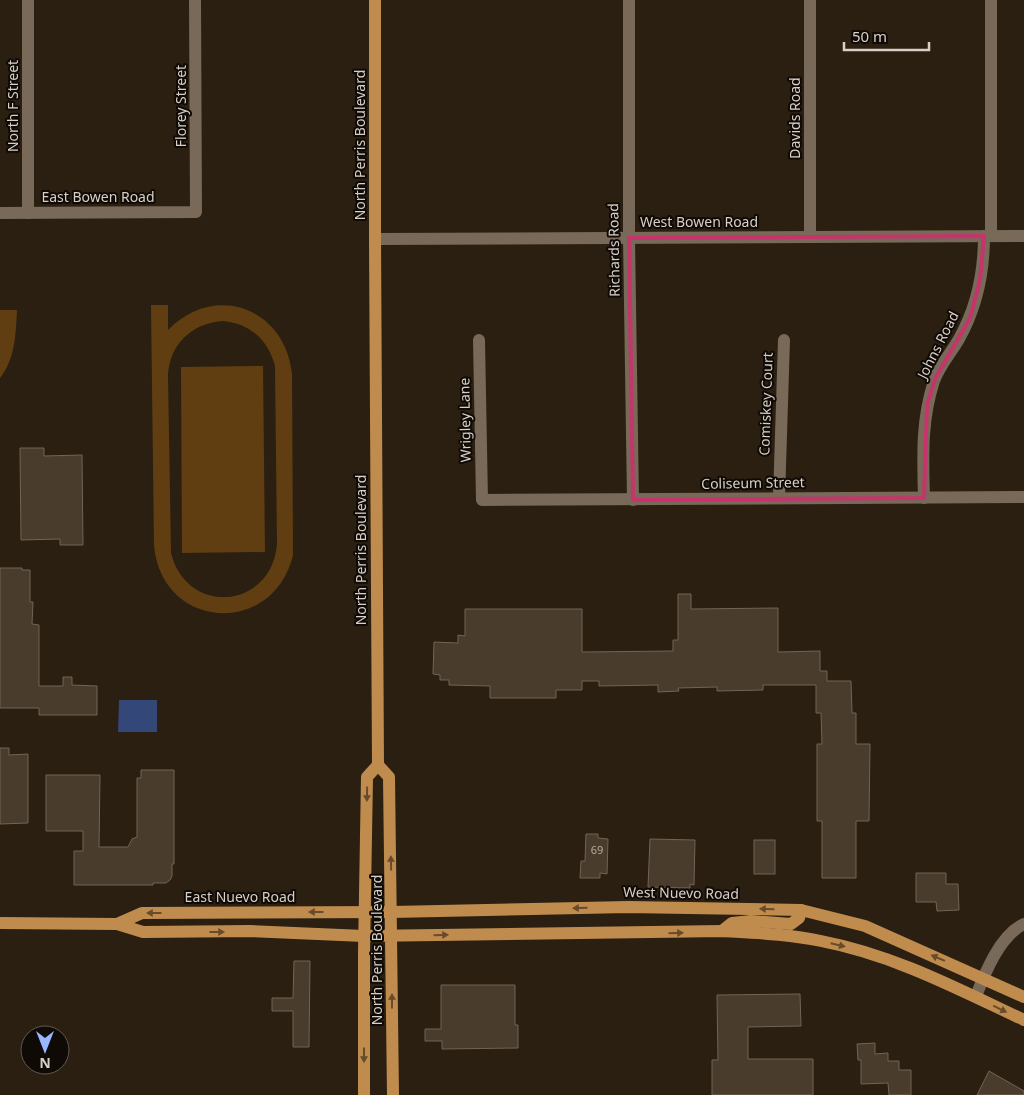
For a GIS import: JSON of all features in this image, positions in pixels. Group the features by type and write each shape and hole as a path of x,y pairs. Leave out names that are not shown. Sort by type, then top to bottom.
{"main road":[{"name":"North Perris Boulevard","path":"364,1095 364,936 368,777 378,764 375,0"},
{"name":"North Perris Boulevard","path":"378,764 389,777 393,1095"},
{"name":"West Nuevo Road","path":"365,912 628,907 801,910 864,926 1024,997"},
{"path":"722,932 732,923 751,920 791,924 799,918 801,910"},
{"name":"East Nuevo Road","path":"118,924 142,913 365,912"},
{"name":"East Nuevo Road","path":"0,924 118,924 143,932 392,935"},
{"path":"392,935 722,932 797,937 849,947 907,966 976,996 1024,1020"}],"street":[{"name":"North F Street","path":"28,0 28,212"},
{"name":"Florey Street","path":"195,0 196,212"},
{"name":"Richards Road","path":"629,0 628,238 633,500"},
{"name":"Davids Road","path":"810,0 810,237"},
{"name":"Johns Road","path":"924,498 923,449 927,405 935,378 970,318 980,280 987,236 991,0"},
{"name":"East Bowen Road","path":"0,213 196,212"},
{"name":"West Bowen Road","path":"375,239 1024,236"},
{"name":"Wrigley Lane","path":"478,340 482,500"},
{"name":"Comiskey Court","path":"779,498 784,340"},
{"name":"Coliseum Street","path":"482,500 1024,497"},
{"path":"976,996 993,958 1020,926"}],"highlighted area":[{"path":"984,236 980,280 970,318 935,379 927,405 924,498 633,500 629,238"}],"shaded area":[{"path":"151,305 168,305 168,330 187,315 206,307 226,305 245,309 262,318 276,333 287,351 292,374 293,555 282,582 264,600 242,611 219,613 196,607 176,594 161,573 154,545","holes":["232,322 249,329 262,340 268,348 275,366 277,544 272,566 261,582 245,592 228,597 210,595 194,588 180,574 171,553 168,375 173,354 178,345 192,331 211,323"]},
{"path":"0,310 17,310 12,355 0,378"},
{"path":"263,366 265,552 182,553 181,367"}],"water":[{"path":"119,700 157,700 157,732 118,732"}],"building":[{"path":"20,448 44,448 44,456 82,455 83,545 60,545 60,539 21,540"},
{"path":"0,568 30,570 30,602 33,602 32,624 39,625 39,686 63,686 63,677 72,677 72,685 97,686 97,715 39,715 39,708 0,708"},
{"path":"678,594 691,594 691,609 778,608 778,652 820,651 820,671 827,671 827,681 851,681 852,713 856,713 856,744 870,744 869,821 856,821 856,878 822,878 822,821 817,821 817,744 822,744 821,713 816,713 816,685 763,685 763,690 717,691 717,687 678,688 679,691 658,692 658,685 599,686 599,681 582,681 582,690 556,690 556,698 490,698 490,686 449,685 449,680 440,680 440,675 433,674 434,642 458,643 458,635 465,636 465,609 582,609 582,652 673,651 673,640 678,640"},
{"path":"0,748 9,748 9,755 28,754 28,823 0,824"},
{"path":"141,770 174,770 174,864 172,864 170,880 166,883 153,883 153,885 74,885 74,851 83,851 83,831 46,831 46,775 100,775 99,847 128,847 132,839 137,837 137,778 141,778"},
{"path":"586,834 598,834 598,838 608,839 607,874 600,873 600,878 580,878 581,861 585,861"},
{"path":"650,839 695,840 694,885 690,884 690,888 648,887"},
{"path":"754,840 775,840 775,874 754,874"},
{"path":"916,873 946,873 946,884 958,884 959,910 937,911 936,902 916,902"},
{"path":"294,961 310,961 309,1047 293,1047 293,1011 272,1011 272,998 293,998"},
{"path":"441,985 515,985 515,1025 518,1025 518,1048 442,1049 442,1041 425,1041 425,1029 441,1029"},
{"path":"800,994 801,1026 748,1027 748,1059 813,1059 813,1095 712,1095 712,1060 718,1060 717,995"},
{"path":"875,1043 875,1054 888,1053 888,1061 899,1061 899,1070 911,1070 911,1095 889,1095 888,1083 861,1084 861,1060 858,1060 857,1044"},
{"path":"989,1071 1024,1091 1024,1095 977,1095"}]}
